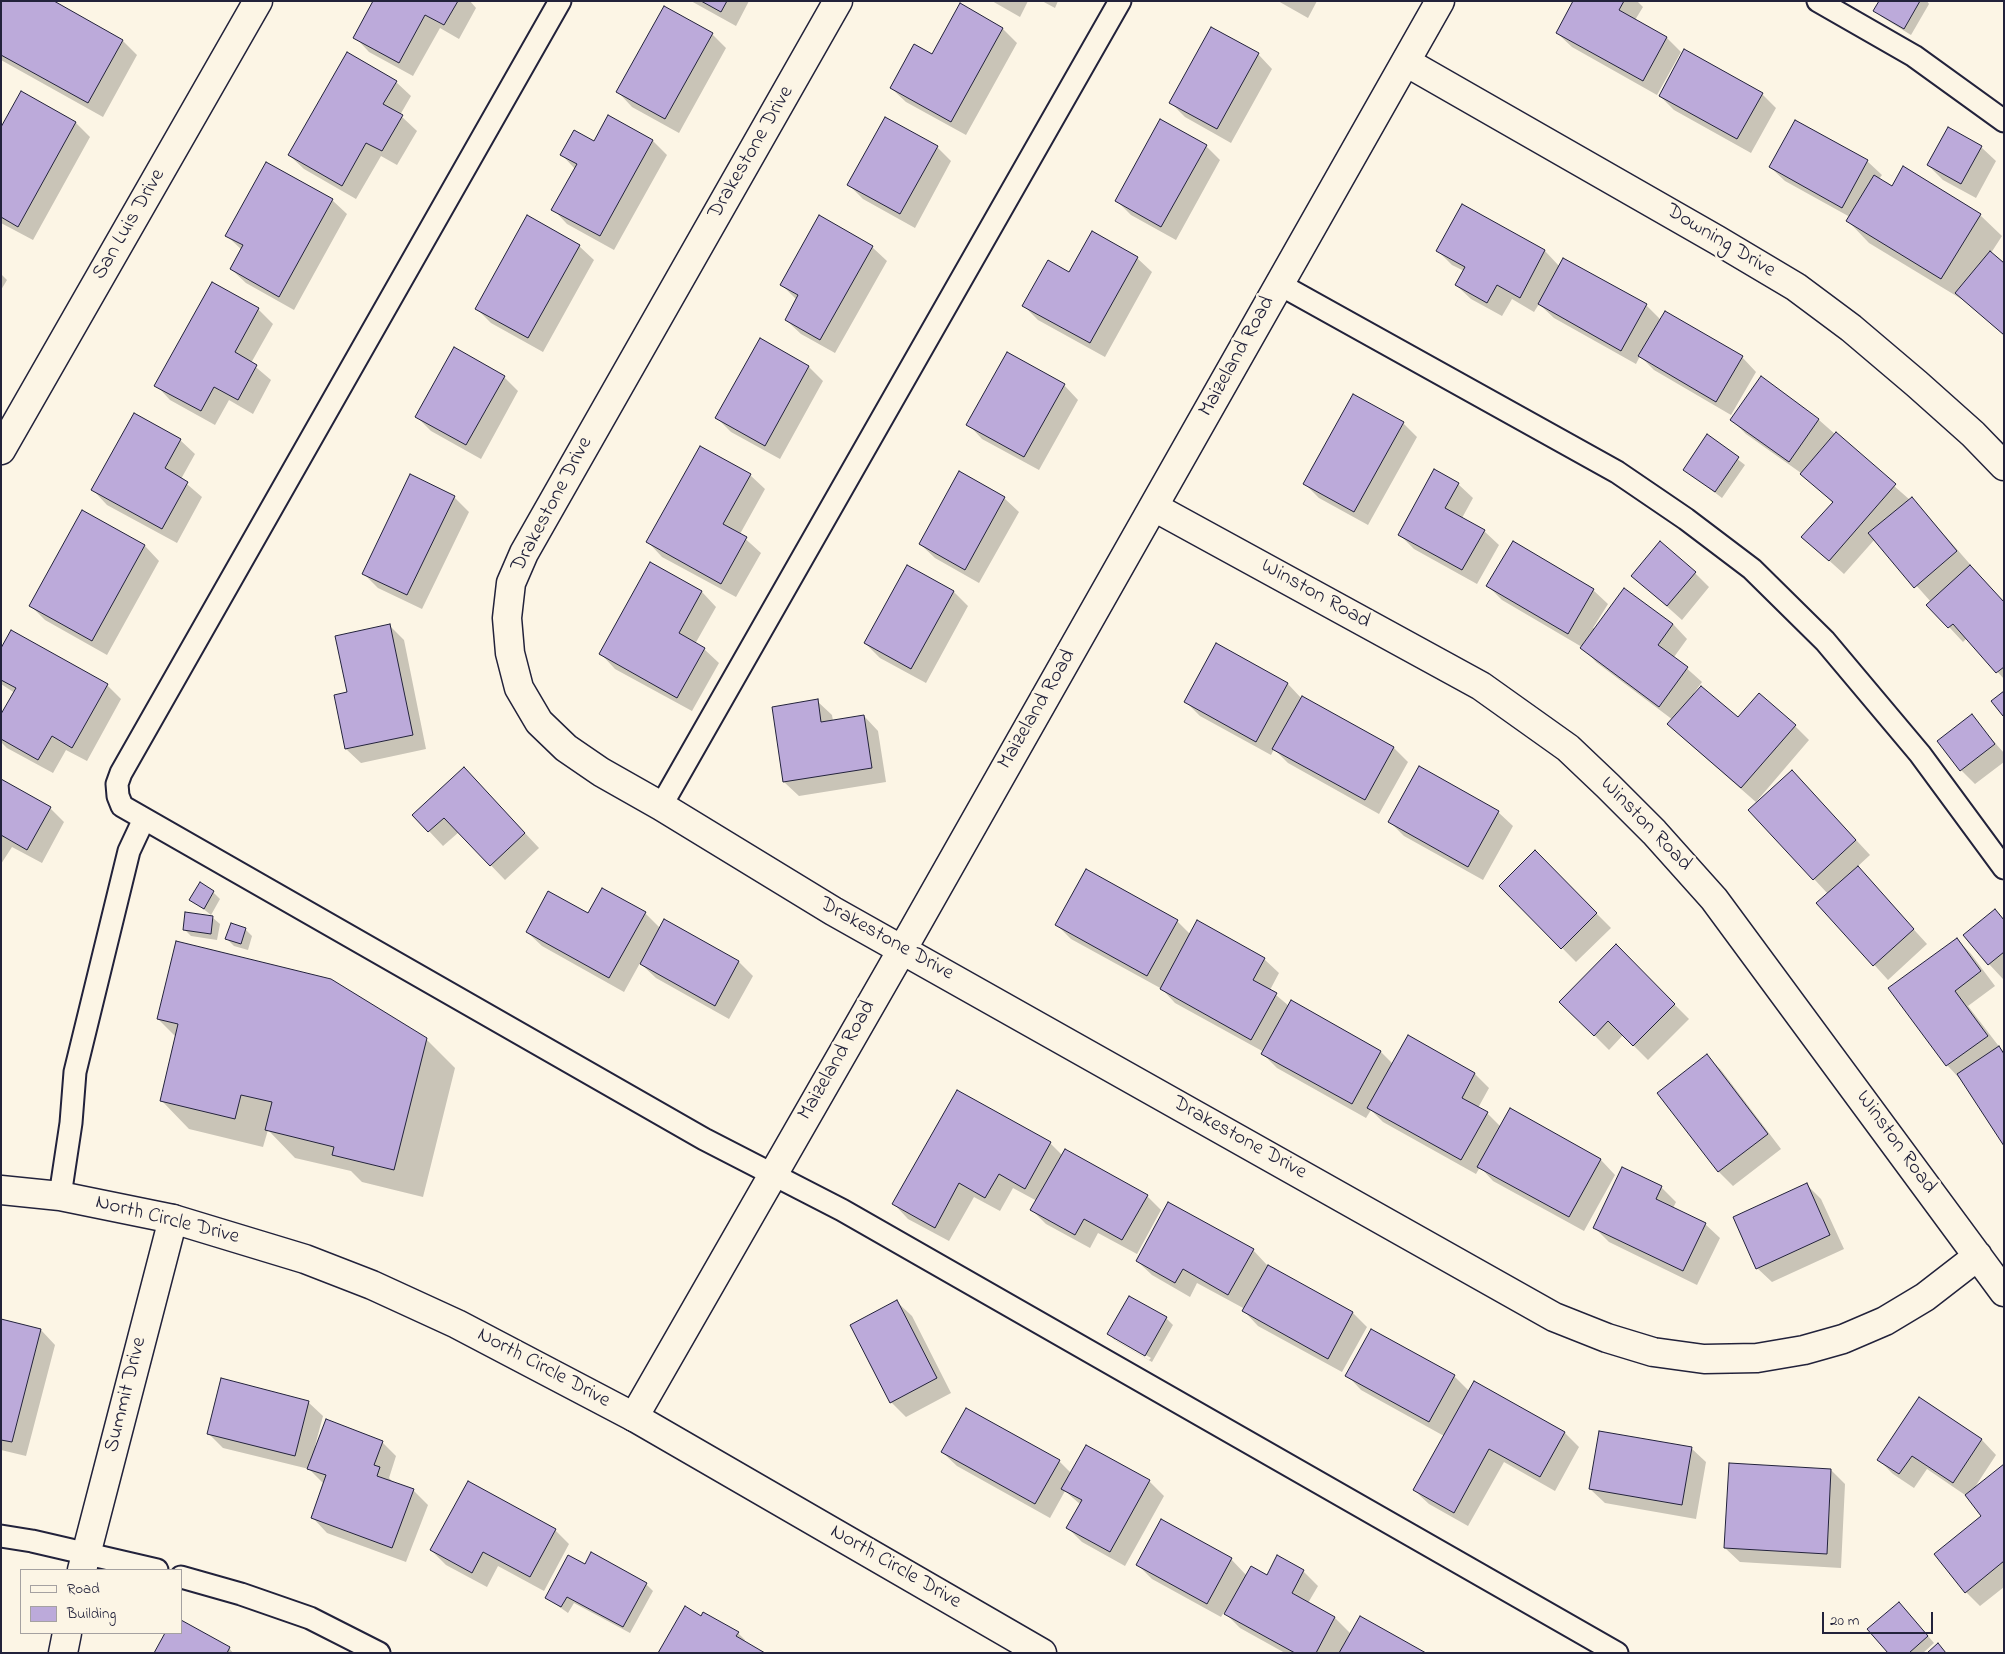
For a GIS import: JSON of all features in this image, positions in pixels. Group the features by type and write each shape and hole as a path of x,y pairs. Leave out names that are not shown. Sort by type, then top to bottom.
{"street":[{"name":"San Luis Drive","path":"1,450 258,1"},
{"name":"Drakestone Drive","path":"838,1 544,516 524,552 511,583 507,618 510,653 519,688 538,722 566,748 601,772 661,806 833,911 1554,1317 1607,1338 1654,1352 1704,1359 1756,1358 1804,1350 1843,1339 1885,1321 1925,1297 1978,1256"},
{"name":"Maizeland Road","path":"634,1417 902,950 1440,1"},
{"name":"Downing Drive","path":"1406,62 1796,287 1851,328 1917,384 1973,434 2004,466"},
{"name":"Winston Road","path":"1154,507 1481,686 1568,748 1654,832 1714,899 2004,1292"},
{"name":"North Circle Drive","path":"1,1190 60,1196 173,1219 305,1259 372,1286 457,1324 634,1417 1042,1653"},
{"name":"Summit Drive","path":"84,1562 173,1219"},
{"path":"62,1653 67,1634"}],"lane":[{"path":"560,1 121,773 117,784 118,796 122,806 696,1134 851,1215 1617,1653"},
{"path":"661,806 1120,1"},
{"path":"1818,1 1914,56 2004,121"},
{"path":"1279,284 1617,472 1686,519 1752,569 1825,641 1920,754 2004,868"},
{"path":"60,1196 71,1123 74,1072 129,851 144,820"},
{"path":"1,1536 84,1562 148,1569"},
{"path":"182,1577 242,1594 310,1618 379,1653"}],"building":[{"path":"1,1 54,1 123,40 88,103 1,55"},
{"path":"373,1 458,1 444,25 425,15 399,63 353,38"},
{"path":"701,1 727,1 721,12"},
{"path":"1573,1 1624,1 1619,10 1667,37 1643,81 1556,33"},
{"path":"1879,1 1920,1 1904,29 1873,11"},
{"path":"960,3 1003,28 951,122 890,88 914,44 932,54"},
{"path":"664,6 713,33 665,119 616,92"},
{"path":"1211,27 1259,53 1217,129 1169,103"},
{"path":"1684,49 1763,93 1737,139 1659,96"},
{"path":"347,52 397,81 383,104 403,115 382,151 366,143 342,186 288,155"},
{"path":"21,91 76,122 18,227 1,217 1,127"},
{"path":"608,115 653,140 600,236 551,210 577,164 560,155 574,130 594,141"},
{"path":"885,117 938,146 900,214 847,185"},
{"path":"1160,119 1207,145 1161,227 1115,201"},
{"path":"1795,120 1868,160 1842,208 1769,167"},
{"path":"1948,127 1982,146 1961,184 1927,165"},
{"path":"266,162 333,199 279,297 230,269 243,245 225,236"},
{"path":"1903,166 1981,214 1941,279 1846,221 1874,175 1892,186"},
{"path":"1462,204 1545,250 1520,298 1497,285 1487,303 1455,285 1465,267 1436,251"},
{"path":"527,215 580,245 528,338 475,309"},
{"path":"819,215 873,246 820,340 785,320 798,295 780,285"},
{"path":"1092,231 1138,257 1090,343 1022,306 1048,260 1069,272"},
{"path":"1990,251 2004,263 2004,335 1955,293"},
{"path":"1563,258 1647,304 1621,351 1538,304"},
{"path":"212,282 259,308 235,352 257,365 238,400 214,387 201,411 154,386"},
{"path":"1665,311 1743,356 1716,402 1638,356"},
{"path":"760,338 809,366 765,446 715,418"},
{"path":"454,347 505,376 466,445 415,417"},
{"path":"1007,352 1065,384 1024,457 966,425"},
{"path":"1761,376 1819,419 1789,462 1730,420"},
{"path":"1353,394 1404,422 1354,512 1303,484"},
{"path":"134,413 181,439 165,468 188,482 162,529 91,490"},
{"path":"1836,432 1896,484 1829,561 1801,537 1833,502 1800,474"},
{"path":"1707,434 1739,457 1715,492 1683,470"},
{"path":"700,446 751,474 723,524 747,537 721,584 646,542"},
{"path":"1434,469 1459,483 1445,508 1485,530 1462,570 1398,535"},
{"path":"959,471 1005,497 965,570 919,544"},
{"path":"410,474 455,496 407,595 362,574"},
{"path":"1912,497 1957,551 1914,588 1868,533"},
{"path":"82,510 145,545 92,641 29,606"},
{"path":"1513,541 1594,589 1568,634 1486,586"},
{"path":"1660,541 1696,572 1667,606 1631,576"},
{"path":"650,562 702,591 679,633 705,648 677,698 599,654"},
{"path":"907,565 954,591 911,669 864,643"},
{"path":"1970,565 2004,602 2004,667 1996,673 1953,624 1948,628 1926,605"},
{"path":"1624,588 1673,624 1658,645 1688,667 1659,707 1580,648"},
{"path":"390,624 413,735 345,749 334,695 347,692 335,636"},
{"path":"11,630 108,684 72,748 52,736 38,760 1,739 1,714 16,688 1,680 1,648"},
{"path":"1216,643 1288,683 1256,742 1184,702"},
{"path":"1701,686 1738,717 1759,693 1796,725 1741,788 1667,724"},
{"path":"2004,691 2004,715 2003,716 1991,701"},
{"path":"1302,696 1394,747 1365,800 1272,749"},
{"path":"818,699 821,722 864,715 872,768 783,782 772,707"},
{"path":"1972,714 1995,744 1960,771 1937,741"},
{"path":"1419,766 1499,811 1468,867 1388,822"},
{"path":"464,767 525,833 490,866 444,818 428,832 412,815"},
{"path":"1792,770 1856,840 1813,880 1748,810"},
{"path":"1,779 51,807 27,850 1,835"},
{"path":"1535,850 1597,913 1561,949 1499,886"},
{"path":"1858,866 1914,929 1873,966 1816,903"},
{"path":"1086,869 1178,920 1147,976 1055,925"},
{"path":"200,882 214,891 204,909 189,900"},
{"path":"602,888 646,912 609,978 526,932 548,891 588,913"},
{"path":"1995,909 2004,920 2004,952 1988,965 1963,935"},
{"path":"185,912 213,916 211,934 183,930"},
{"path":"664,919 739,961 715,1006 640,964"},
{"path":"1197,920 1265,958 1253,980 1277,993 1251,1040 1160,989"},
{"path":"231,923 246,928 241,944 225,939"},
{"path":"1957,938 1981,971 1955,991 1988,1036 1946,1066 1888,988"},
{"path":"176,941 331,979 427,1038 394,1170 332,1155 334,1147 265,1130 272,1102 241,1095 235,1119 160,1101 178,1024 157,1019"},
{"path":"1616,944 1675,1004 1633,1046 1608,1021 1594,1036 1559,1002"},
{"path":"1291,1000 1381,1051 1352,1104 1261,1054"},
{"path":"1408,1035 1475,1073 1462,1098 1488,1112 1461,1160 1367,1108"},
{"path":"1999,1046 2004,1054 2004,1146 1957,1074"},
{"path":"1707,1054 1768,1134 1718,1172 1657,1093"},
{"path":"957,1090 1051,1142 1025,1189 999,1174 985,1198 959,1183 935,1228 892,1204"},
{"path":"1510,1108 1601,1159 1569,1217 1477,1167"},
{"path":"1065,1149 1148,1195 1122,1240 1084,1219 1075,1235 1030,1210"},
{"path":"1622,1167 1662,1186 1656,1199 1706,1223 1683,1271 1593,1228"},
{"path":"1807,1183 1830,1235 1756,1269 1733,1217"},
{"path":"1168,1202 1254,1249 1228,1295 1183,1269 1175,1283 1136,1261"},
{"path":"1268,1265 1353,1312 1328,1359 1242,1311"},
{"path":"1129,1296 1167,1317 1145,1356 1107,1334"},
{"path":"897,1300 937,1378 890,1403 850,1325"},
{"path":"1,1319 41,1329 12,1442 1,1440"},
{"path":"1371,1329 1455,1375 1429,1422 1345,1376"},
{"path":"221,1378 309,1401 295,1456 207,1434"},
{"path":"1474,1381 1565,1432 1540,1477 1489,1449 1454,1513 1413,1490"},
{"path":"1919,1397 1982,1439 1953,1483 1912,1456 1899,1474 1877,1460"},
{"path":"966,1408 1060,1460 1035,1504 941,1452"},
{"path":"326,1419 383,1441 374,1465 380,1467 377,1476 414,1489 392,1548 311,1518 326,1475 307,1469"},
{"path":"1599,1431 1692,1447 1682,1505 1589,1489"},
{"path":"1086,1445 1150,1480 1110,1552 1066,1528 1082,1500 1061,1489"},
{"path":"1729,1463 1831,1469 1827,1554 1724,1548"},
{"path":"2004,1464 2004,1561 1965,1593 1934,1554 1981,1516 1965,1495"},
{"path":"468,1481 556,1529 530,1577 483,1552 472,1573 430,1550"},
{"path":"1161,1519 1232,1558 1207,1604 1136,1565"},
{"path":"591,1552 647,1583 623,1627 567,1597 561,1607 545,1598 568,1555 585,1564"},
{"path":"1277,1555 1304,1570 1292,1593 1335,1617 1316,1653 1295,1653 1224,1614 1251,1566 1267,1575"},
{"path":"1899,1602 1928,1636 1909,1653 1888,1653 1867,1629"},
{"path":"685,1606 701,1616 703,1612 739,1632 736,1636 765,1653 658,1653"},
{"path":"1360,1616 1426,1653 1339,1653"},
{"path":"182,1621 230,1647 227,1653 154,1653 164,1634 182,1634"},
{"path":"1938,1643 1946,1653 1927,1653"}]}
